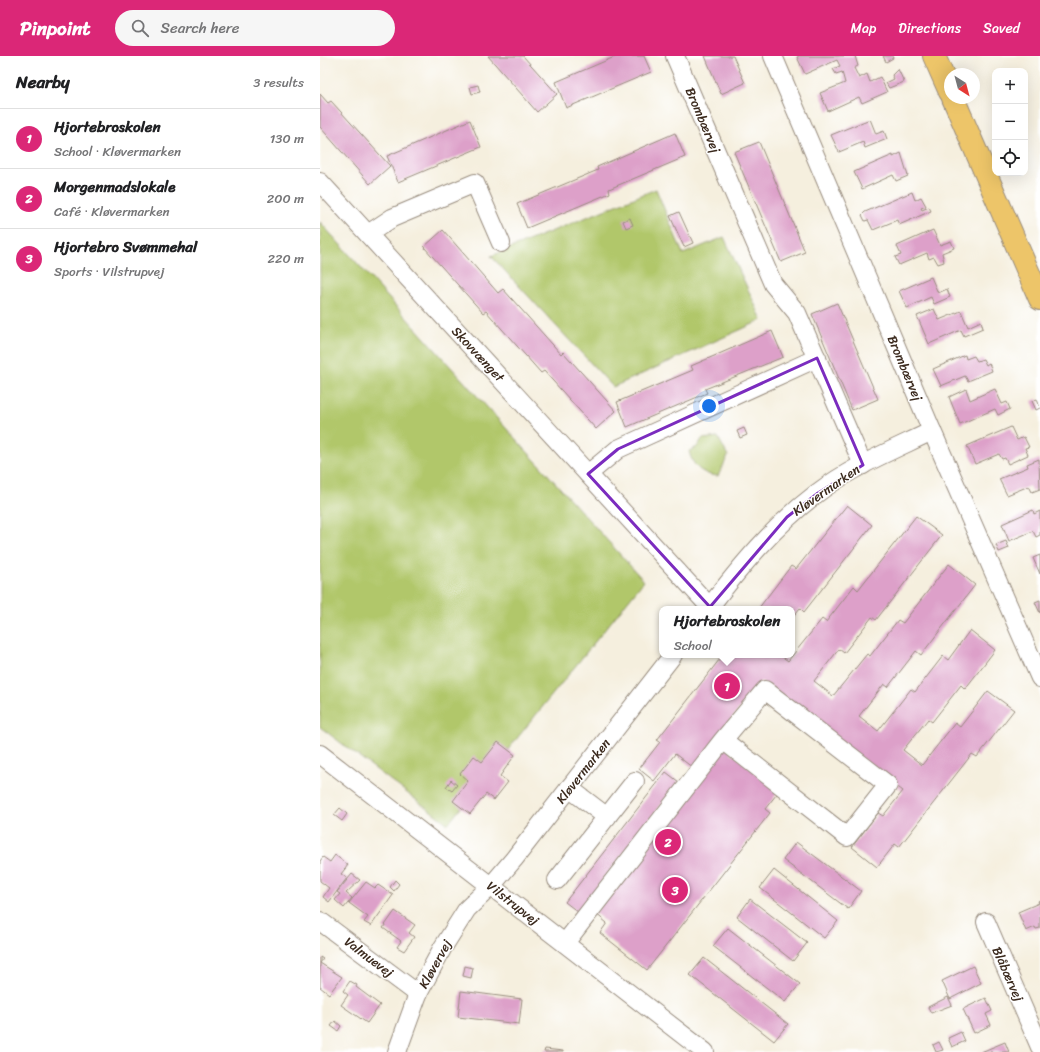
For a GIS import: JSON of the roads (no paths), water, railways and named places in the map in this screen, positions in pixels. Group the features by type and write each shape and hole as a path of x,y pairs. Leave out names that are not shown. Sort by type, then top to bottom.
{"main road":[{"path":"934,56 944,78"},
{"path":"956,104 1040,299"}],"street":[{"name":"Brombærvej","path":"675,56 773,284 797,313 862,465"},
{"name":"Brombærvej","path":"773,56 932,431 1040,678"},
{"name":"Skovvænget","path":"320,182 707,606"},
{"path":"368,234 392,218 475,183 501,243"},
{"path":"588,474 618,449 817,358"},
{"name":"Kløvermarken","path":"711,606 761,544 787,517 818,493 862,465 932,431"},
{"name":"Kløvermarken","path":"491,886 671,658"},
{"path":"565,944 723,740 765,690 888,785 847,837 723,740"},
{"name":"Vilstrupvej","path":"320,754 705,1052"},
{"path":"557,880 635,781"},
{"path":"569,788 607,817"},
{"name":"Kløvervej","path":"397,1052 418,994 443,947 467,909 491,886"},
{"name":"Valmuevej","path":"320,921 418,994"},
{"name":"Blåbærvej","path":"986,922 1040,1047"}],"place":[{"name":"Hjortebroskolen","path":"727,686"},
{"name":"Morgenmadslokale","path":"668,842"},
{"name":"Hjortebro Svømmehal","path":"675,890"}]}
